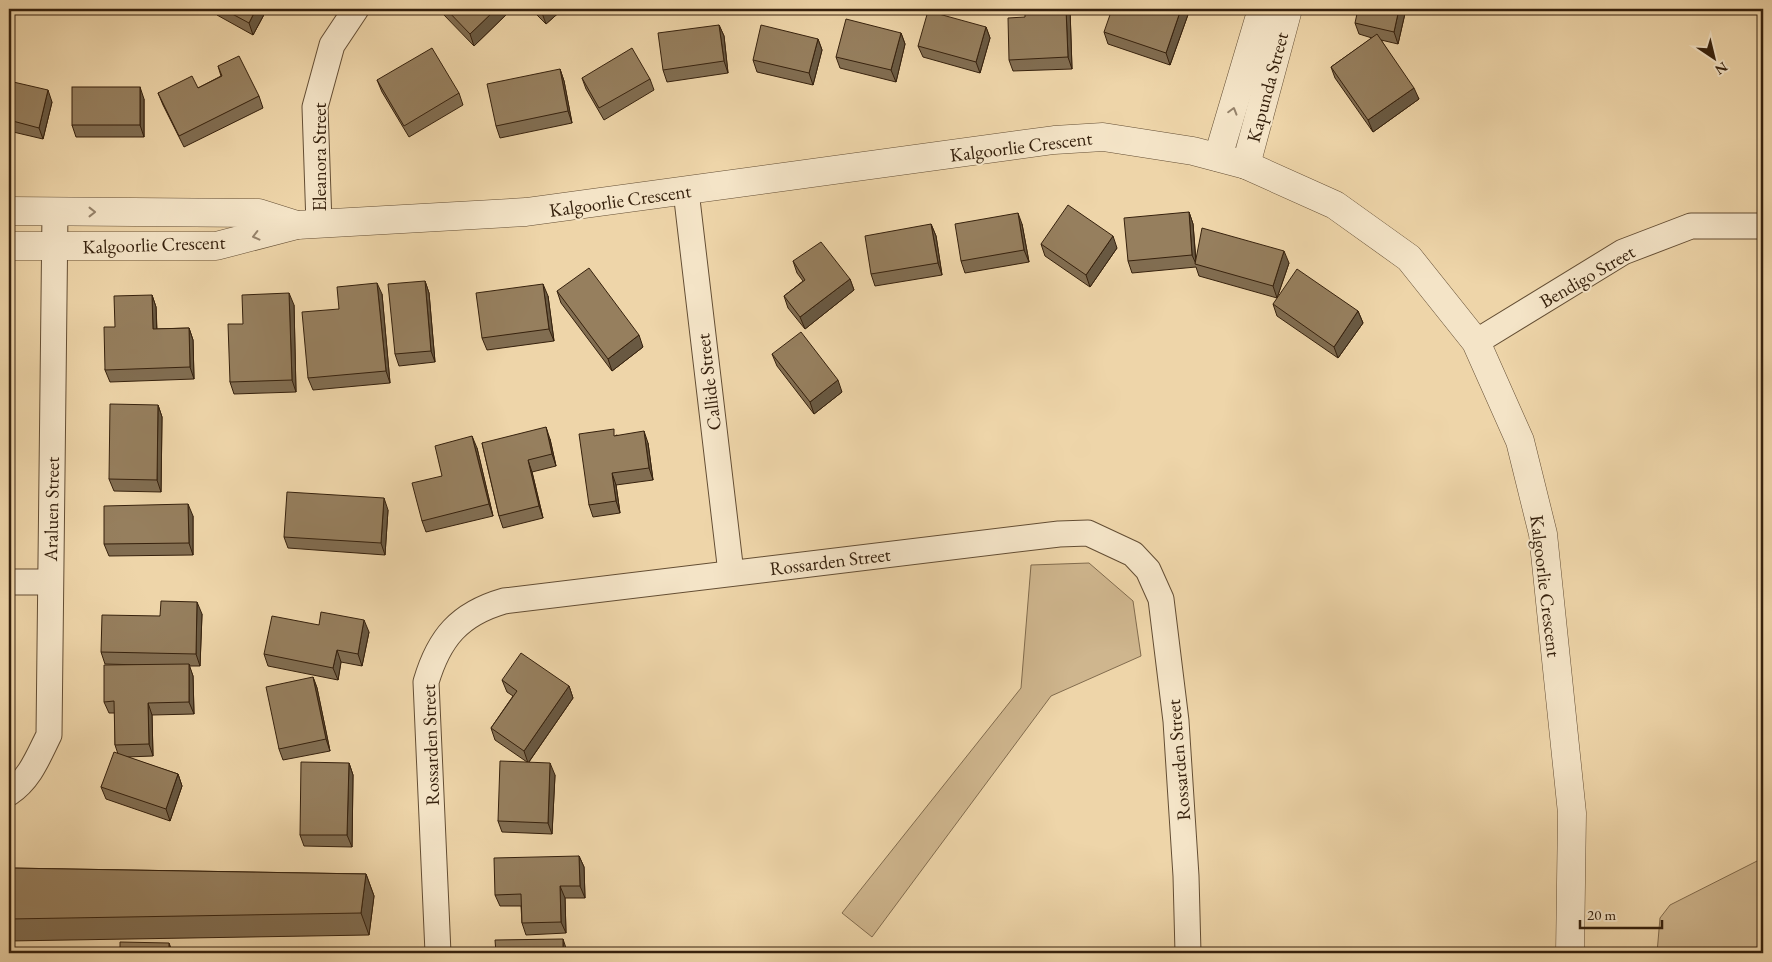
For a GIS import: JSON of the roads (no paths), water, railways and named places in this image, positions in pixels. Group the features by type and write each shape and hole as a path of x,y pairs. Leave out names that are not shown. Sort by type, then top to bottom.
{"street":[{"name":"Eleanora Street","path":"308,225 315,107 332,45 356,9"},
{"name":"Kapunda Street","path":"1218,157 1262,9"},
{"name":"Kapunda Street","path":"1246,165 1288,9"},
{"name":"Kalgoorlie Crescent","path":"9,246 216,246 308,225 526,212 1054,140 1103,137 1193,151 1246,165 1334,206 1409,258 1476,342 1520,441 1543,534 1572,813 1570,953"},
{"name":"Callide Street","path":"686,191 731,573"},
{"name":"Kalgoorlie Crescent","path":"9,211 259,213 308,225"},
{"name":"Araluen Street","path":"9,793 17,788 33,769 49,735 55,212"},
{"name":"Bendigo Street","path":"1476,342 1623,252 1691,226 1763,226"},
{"name":"Rossarden Street","path":"438,953 426,682 432,661 453,628 485,606 504,601 731,573 1059,534 1088,533 1112,542 1133,554 1148,570 1161,599 1176,721 1186,876 1188,953"},
{"path":"9,582 50,582"}]}
